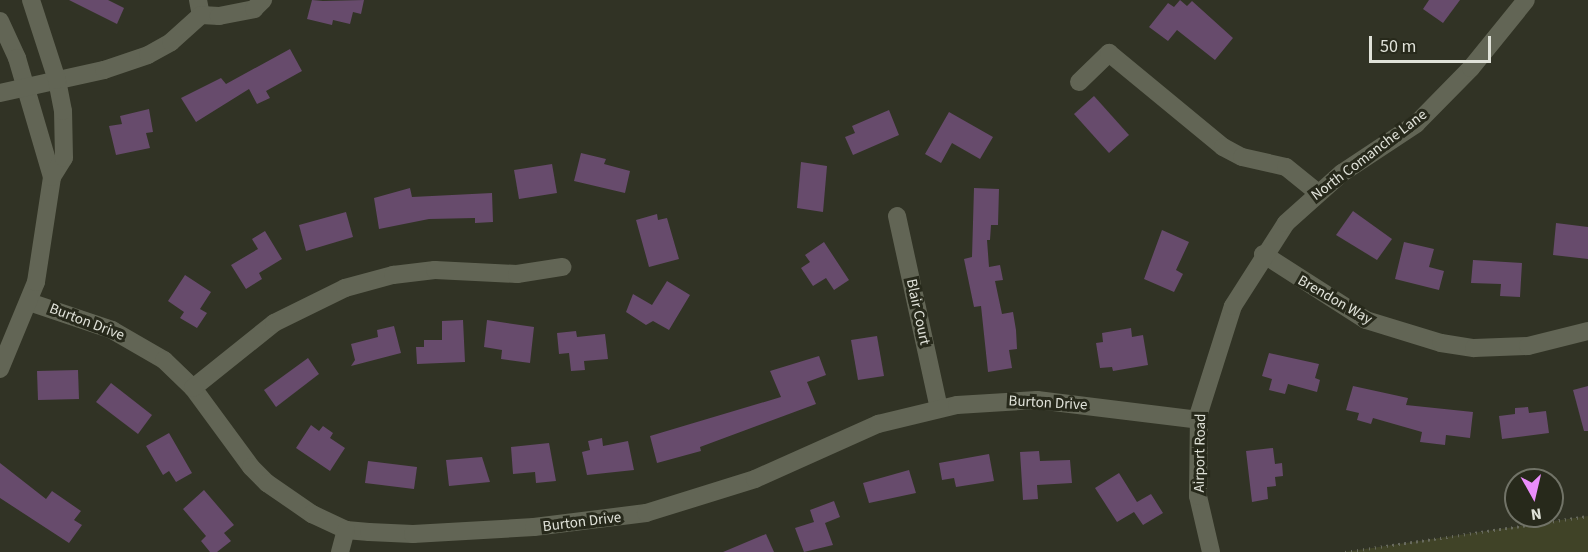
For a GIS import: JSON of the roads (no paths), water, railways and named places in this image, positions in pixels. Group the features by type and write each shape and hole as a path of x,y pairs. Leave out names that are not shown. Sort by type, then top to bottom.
{"street":[{"path":"31,0 57,80 63,111 64,158 52,177"},
{"path":"0,93 148,55 171,42 200,8 238,16 254,9 263,0"},
{"name":"North Comanche Lane","path":"1227,321 1263,254 1286,223 1318,193 1416,124 1471,68 1526,0"},
{"path":"0,21 26,87 52,177 42,255 29,302 0,369"},
{"path":"1079,82 1109,53 1223,147 1242,157 1286,167 1318,193"},
{"name":"Blair Court","path":"897,216 939,408"},
{"name":"Brendon Way","path":"1263,254 1366,320 1441,343 1474,348 1528,346 1588,331"},
{"path":"193,388 274,323 345,288 393,275 435,270 518,274 562,267"},
{"name":"Burton Drive","path":"29,302 112,330 139,343 193,388 251,467 267,483 290,501 346,530 435,533 534,527 646,513 755,479 878,424 939,408 1037,400 1199,420"},
{"name":"Airport Road","path":"1211,552 1198,496 1199,420 1227,321"},
{"path":"339,552 346,530"}]}
